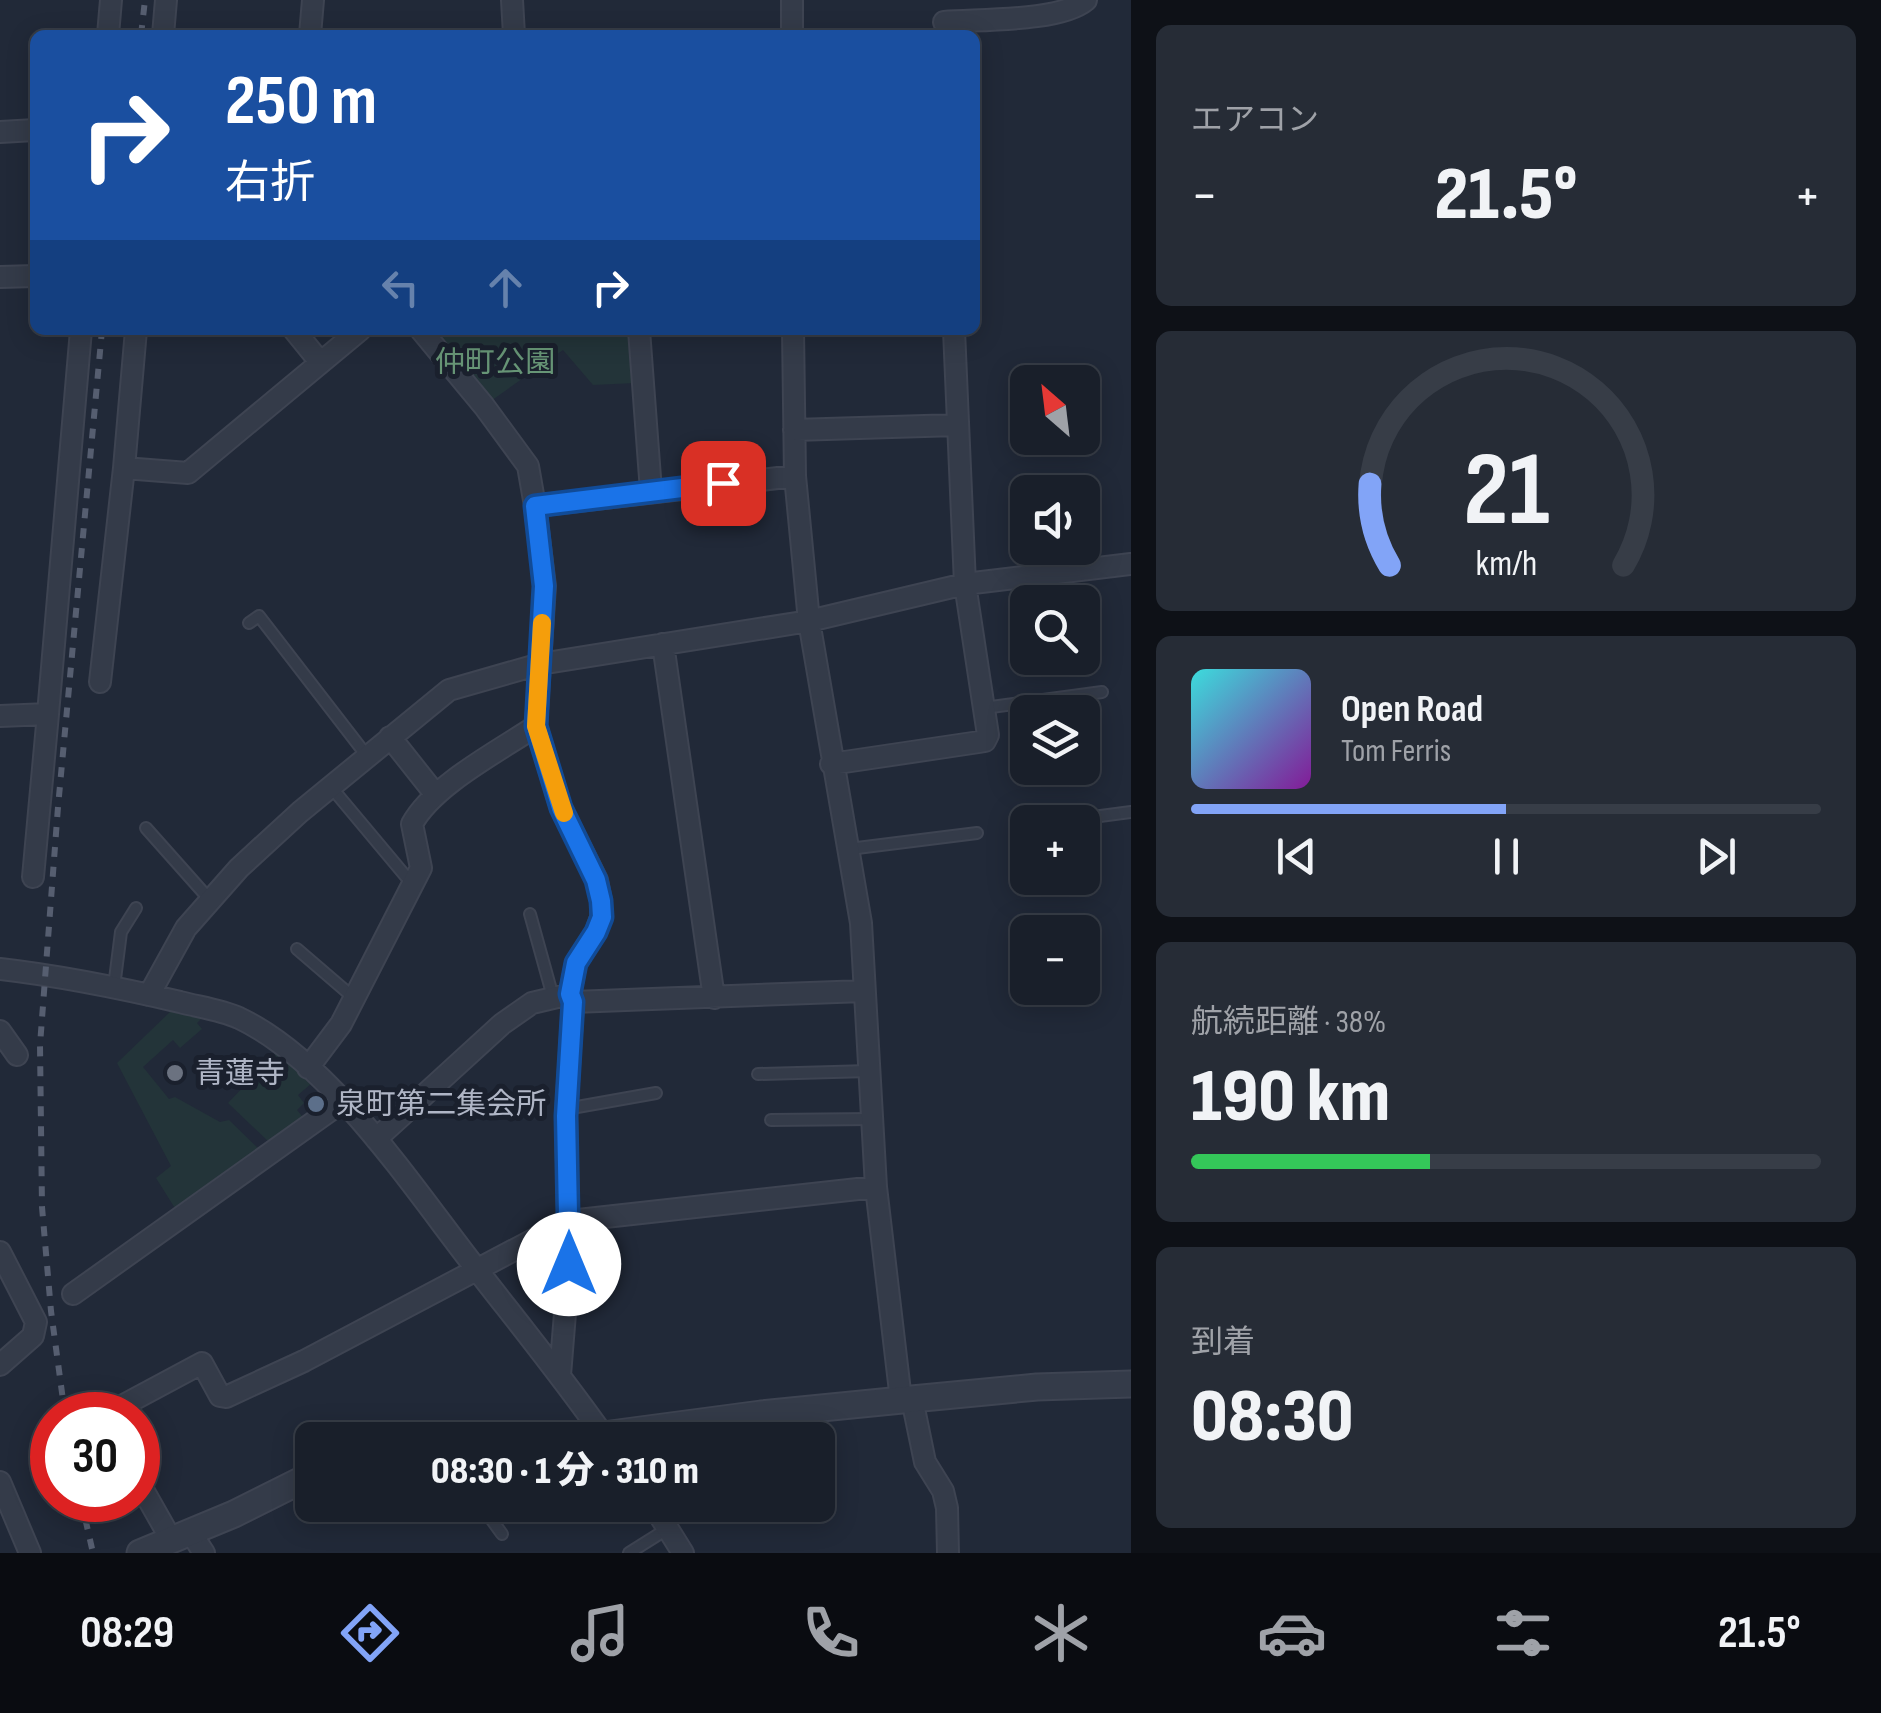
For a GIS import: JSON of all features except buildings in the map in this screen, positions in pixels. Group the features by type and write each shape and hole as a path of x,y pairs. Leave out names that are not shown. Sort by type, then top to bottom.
{"street":[{"path":"109,30 112,0"},
{"path":"163,30 166,0"},
{"path":"311,30 314,0"},
{"path":"512,0 514,30"},
{"path":"792,0 792,30"},
{"path":"942,0 944,28 1056,14 1075,9 1086,0"},
{"path":"0,132 30,130"},
{"path":"0,278 30,276"},
{"path":"33,877 81,335"},
{"path":"100,682 136,335"},
{"path":"298,335 320,362"},
{"path":"124,468 188,473 354,335"},
{"path":"425,335 528,466 544,586 536,726 561,808 596,880 601,901 602,917 576,963 565,998 570,1221 560,1375"},
{"path":"639,335 651,491"},
{"path":"793,335 795,476 808,621 861,922 876,1187 907,1400 926,1462 943,1491 948,1553"},
{"path":"832,764 986,740 988,734 965,584 954,335"},
{"path":"794,430 957,424"},
{"path":"535,506 795,476"},
{"path":"149,995 186,928 238,868 330,786 449,690 540,664 808,621 965,584 1131,564"},
{"path":"663,644 714,998"},
{"path":"0,716 48,714"},
{"path":"308,1068 341,1024 421,868 412,824 436,795 536,726"},
{"path":"390,737 436,795"},
{"path":"0,969 149,995 234,1015 256,1026 308,1068 376,1139 560,1375 605,1422"},
{"path":"376,1139 502,1024 532,1002 565,998 864,992"},
{"path":"0,1031 17,1054"},
{"path":"73,1294 342,1102"},
{"path":"148,1392 202,1363 220,1396 226,1397 304,1362 570,1221 876,1187"},
{"path":"0,1252 36,1322 33,1336 0,1365"},
{"path":"709,1422 1036,1387 1131,1384"},
{"path":"0,1482 30,1553"},
{"path":"140,1553 189,1542 295,1484"},
{"path":"160,1507 189,1542"},
{"path":"663,1522 683,1553"}],"lane":[{"path":"249,623 259,616 367,756"},
{"path":"984,708 1102,692"},
{"path":"330,786 413,886"},
{"path":"1100,816 1131,812"},
{"path":"146,828 210,900"},
{"path":"849,849 977,833"},
{"path":"114,988 121,932 136,908"},
{"path":"530,914 565,998"},
{"path":"296,949 355,998"},
{"path":"758,1074 869,1071"},
{"path":"566,1108 656,1092"},
{"path":"771,1120 872,1119"},
{"path":"493,1522 502,1534"},
{"path":"629,1553 667,1529"}],"green space":[{"name":"仲町公園","path":"433,335 633,335 636,383 593,385 563,350 488,403"},
{"path":"172,1010 203,1017 197,1023 202,1029 180,1048 173,1040 143,1067 169,1099 175,1097 220,1122 229,1120 261,1151 178,1213 156,1178 171,1166 117,1063"},
{"path":"276,1053 312,1083 298,1095 304,1103 297,1110 307,1122 270,1143 228,1103"}],"railway":[{"path":"142,30 145,0"},
{"path":"62,1392 42,1207 40,1045 102,335"},
{"path":"86,1522 93,1553"}],"slow traffic":[{"path":"542,623 536,726 564,813"}],"place":[{"name":"青蓮寺","path":"175,1073"},
{"name":"泉町第二集会所","path":"316,1104"}],"route":[{"path":"569,1264 566,1116 573,1002 570,994 576,963 602,917 596,880 561,808 536,726 544,586 535,506 723,483"}]}
